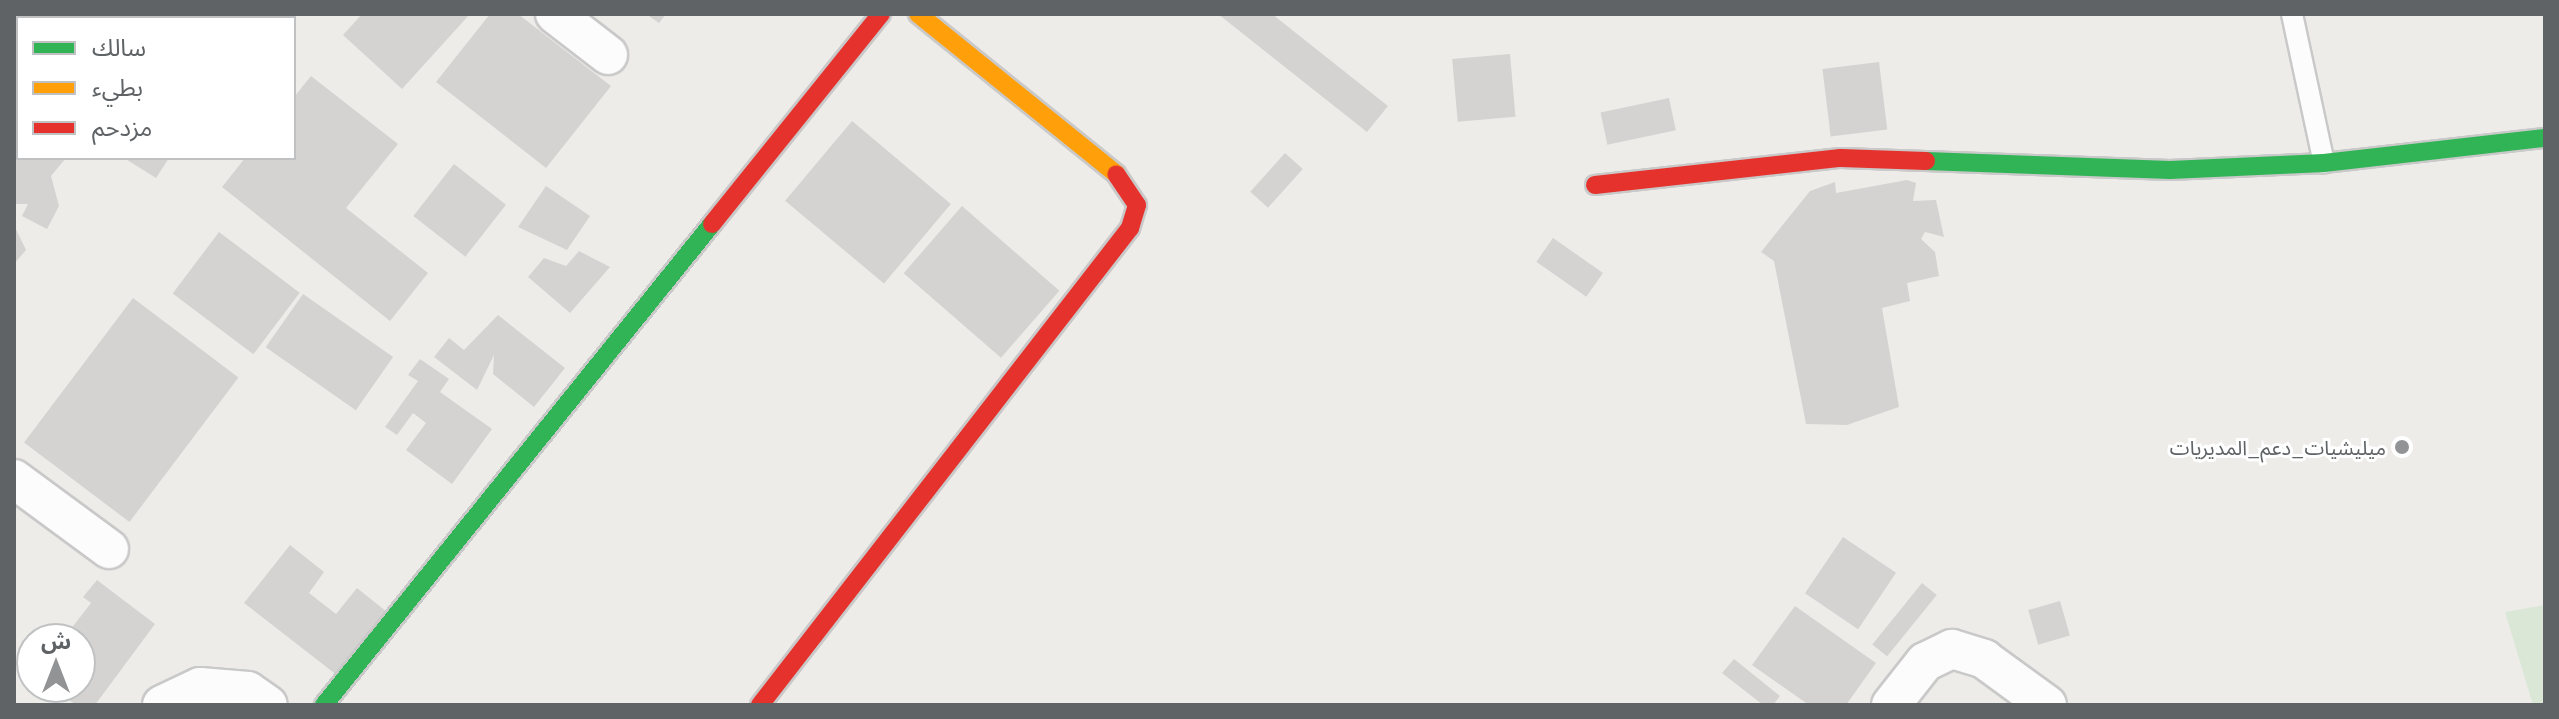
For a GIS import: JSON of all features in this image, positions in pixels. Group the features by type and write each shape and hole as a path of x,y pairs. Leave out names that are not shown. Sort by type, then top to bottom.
{"street":[{"path":"555,14 608,55"},
{"path":"324,705 881,14"},
{"path":"760,705 1130,228 1137,205 1129,184 918,14"},
{"path":"1595,185 1841,158 2170,170 2324,163 2545,138"},
{"path":"14,479 109,549"},
{"path":"1891,705 1925,662 1952,649 1984,659 2047,705"},
{"path":"162,705 200,687 248,691 268,705"}],"lane":[{"path":"2292,14 2324,163"}],"green space":[{"path":"2545,605 2545,705 2533,705 2505,612"}],"building":[{"path":"79,14 207,14 206,16"},
{"path":"362,14 470,14 402,89 343,35"},
{"path":"490,14 518,14 611,86 546,168 436,82"},
{"path":"646,14 666,14 659,23"},
{"path":"1218,14 1272,14 1388,106 1367,132"},
{"path":"1510,54 1515,117 1458,122 1452,59"},
{"path":"1879,62 1887,129 1831,136 1822,69"},
{"path":"311,76 398,144 346,208 428,273 390,321 222,187 243,160 296,160 296,95"},
{"path":"1669,98 1676,130 1607,145 1601,113"},
{"path":"14,117 16,160 64,160 51,176 59,206 47,229 22,216 28,204 14,204"},
{"path":"852,121 951,204 884,284 785,201"},
{"path":"1285,153 1303,169 1268,208 1250,192"},
{"path":"127,160 168,160 156,178"},
{"path":"454,164 506,205 465,257 413,216"},
{"path":"1907,180 1916,183 1913,201 1936,200 1944,237 1925,232 1921,239 1935,252 1939,276 1907,283 1910,301 1882,308 1899,407 1847,425 1806,424 1774,261 1761,252 1810,191 1835,182 1836,193"},
{"path":"546,186 590,216 567,250 518,227"},
{"path":"962,206 1059,291 1001,358 904,273"},
{"path":"14,225 26,250 14,264"},
{"path":"219,232 300,293 253,354 173,293"},
{"path":"1553,238 1603,273 1586,297 1536,262"},
{"path":"579,251 610,267 570,313 528,277 544,258 566,266"},
{"path":"303,294 393,357 356,410 266,347"},
{"path":"133,298 238,377 129,522 24,443"},
{"path":"498,315 565,368 534,407 493,374 494,355 477,390 434,357 449,338 464,350"},
{"path":"420,359 449,379 440,392 492,429 452,484 406,450 426,423 413,413 397,435 385,427 418,381 408,375"},
{"path":"1843,537 1896,573 1858,629 1805,593"},
{"path":"290,545 324,572 309,593 336,614 357,588 387,612 338,676 244,603"},
{"path":"97,580 155,624 95,705 73,703 96,703 96,623 75,623 91,603 83,597"},
{"path":"1922,583 1937,595 1887,656 1872,644"},
{"path":"2060,601 2070,636 2038,645 2028,610"},
{"path":"1795,606 1876,663 1846,705 1809,705 1752,665"},
{"path":"1734,659 1780,696 1773,705 1763,705 1722,673"}],"traffic: fast":[{"path":"1926,161 2170,170 2324,163 2545,138"},
{"path":"324,705 712,224"}],"traffic: slow":[{"path":"918,14 1116,174"}],"traffic: jam":[{"path":"712,224 881,14"},
{"path":"1595,185 1841,158 1926,161"},
{"path":"760,705 1130,228 1137,205 1116,174"}],"place":[{"name":"ميليشيات_دعم_المديريات","path":"2402,447"}]}
